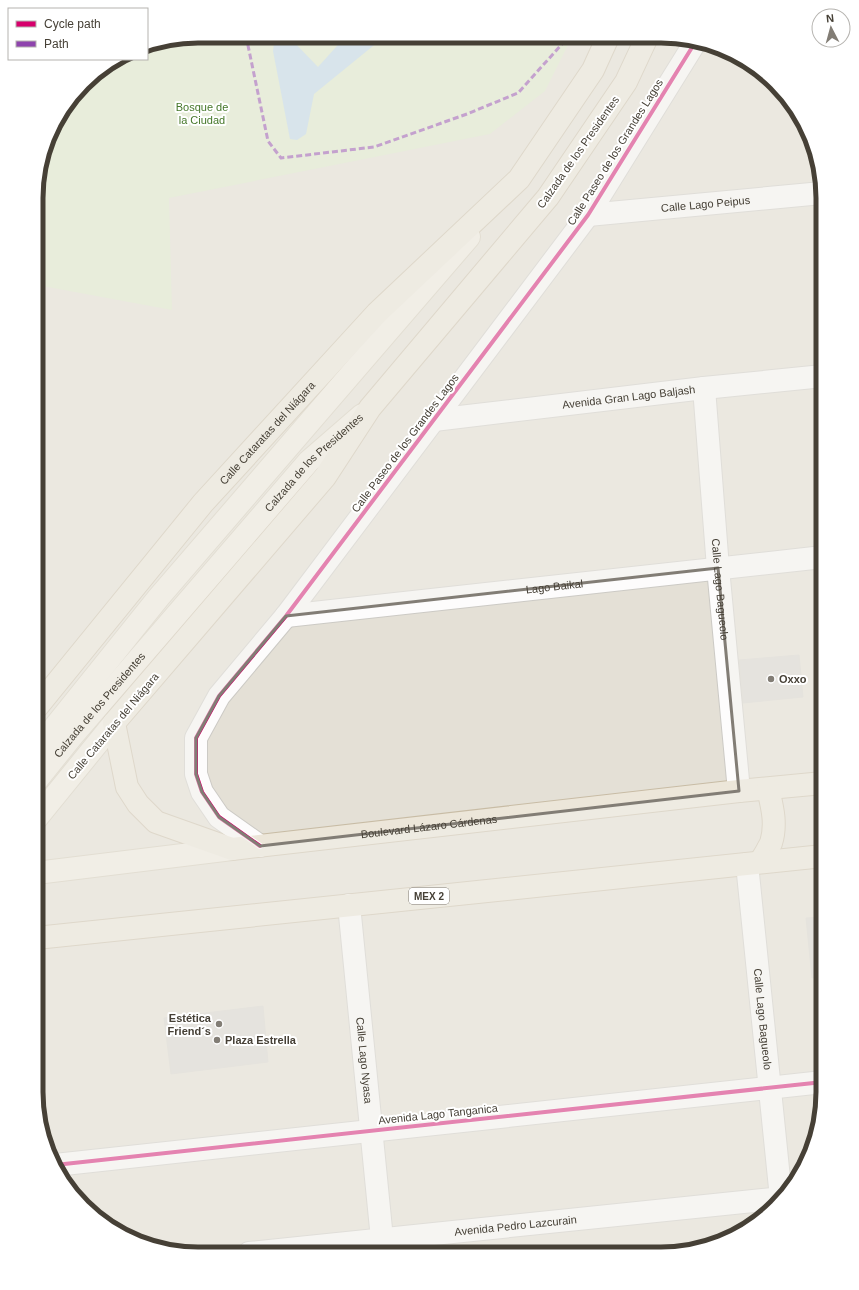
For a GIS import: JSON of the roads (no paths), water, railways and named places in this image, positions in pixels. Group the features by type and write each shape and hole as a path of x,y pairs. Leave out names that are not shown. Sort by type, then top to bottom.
{"highway":[{"name":"Calzada de los Presidentes","path":"519,179 593,70 605,43"},
{"name":"Calzada de los Presidentes","path":"370,408 548,197 626,82 644,43"},
{"name":"Calle Cataratas del Niágara","path":"43,700 203,503 377,313 519,179"},
{"name":"Calle Cataratas del Niágara","path":"114,723 325,477 370,408"},
{"path":"114,723 127,787 138,804 156,822 232,850"},
{"name":"Boulevard Lázaro Cárdenas","path":"232,850 739,791 816,784"},
{"path":"754,863 771,843 774,828 773,812 768,788"},
{"name":"MEX 2","path":"43,937 816,857"}],"main road":[{"name":"Calzada de los Presidentes","path":"43,740 159,597 519,179"},
{"name":"Calzada de los Presidentes","path":"43,772 73,735 309,461 370,408"},
{"name":"Calle Cataratas del Niágara","path":"43,810 114,723"},
{"name":"Boulevard Lázaro Cárdenas","path":"43,872 232,850"}],"street":[{"name":"Calle Paseo de los Grandes Lagos","path":"260,846 219,817 202,792 196,774 196,738 219,696 286,616 588,215 693,46"},
{"name":"Calle Lago Peipus","path":"588,215 816,194"},
{"name":"Avenida Gran Lago Baljash","path":"434,420 704,388 816,377"},
{"name":"Calle Lago Bagueolo","path":"704,388 718,568 739,791"},
{"name":"Lago Baikal","path":"286,616 816,558"},
{"name":"Calle Lago Bagueolo","path":"754,863 770,1087 781,1190"},
{"name":"Calle Lago Nyasa","path":"349,905 382,1239"},
{"name":"Avenida Lago Tanganica","path":"61,1164 816,1083"},
{"name":"Avenida Pedro Lazcurain","path":"306,1247 382,1239 434,1244 774,1199"}],"water":[{"path":"274,43 295,43 318,67 340,43 377,43 314,94 306,134 297,140 290,139 273,51"}],"place":[{"name":"Oxxo","path":"771,679"},
{"name":"Estética Friend´s","path":"219,1024"},
{"name":"Plaza Estrella","path":"217,1040"}],"park label":[{"name":"Bosque de la Ciudad","path":"202,113"}]}
